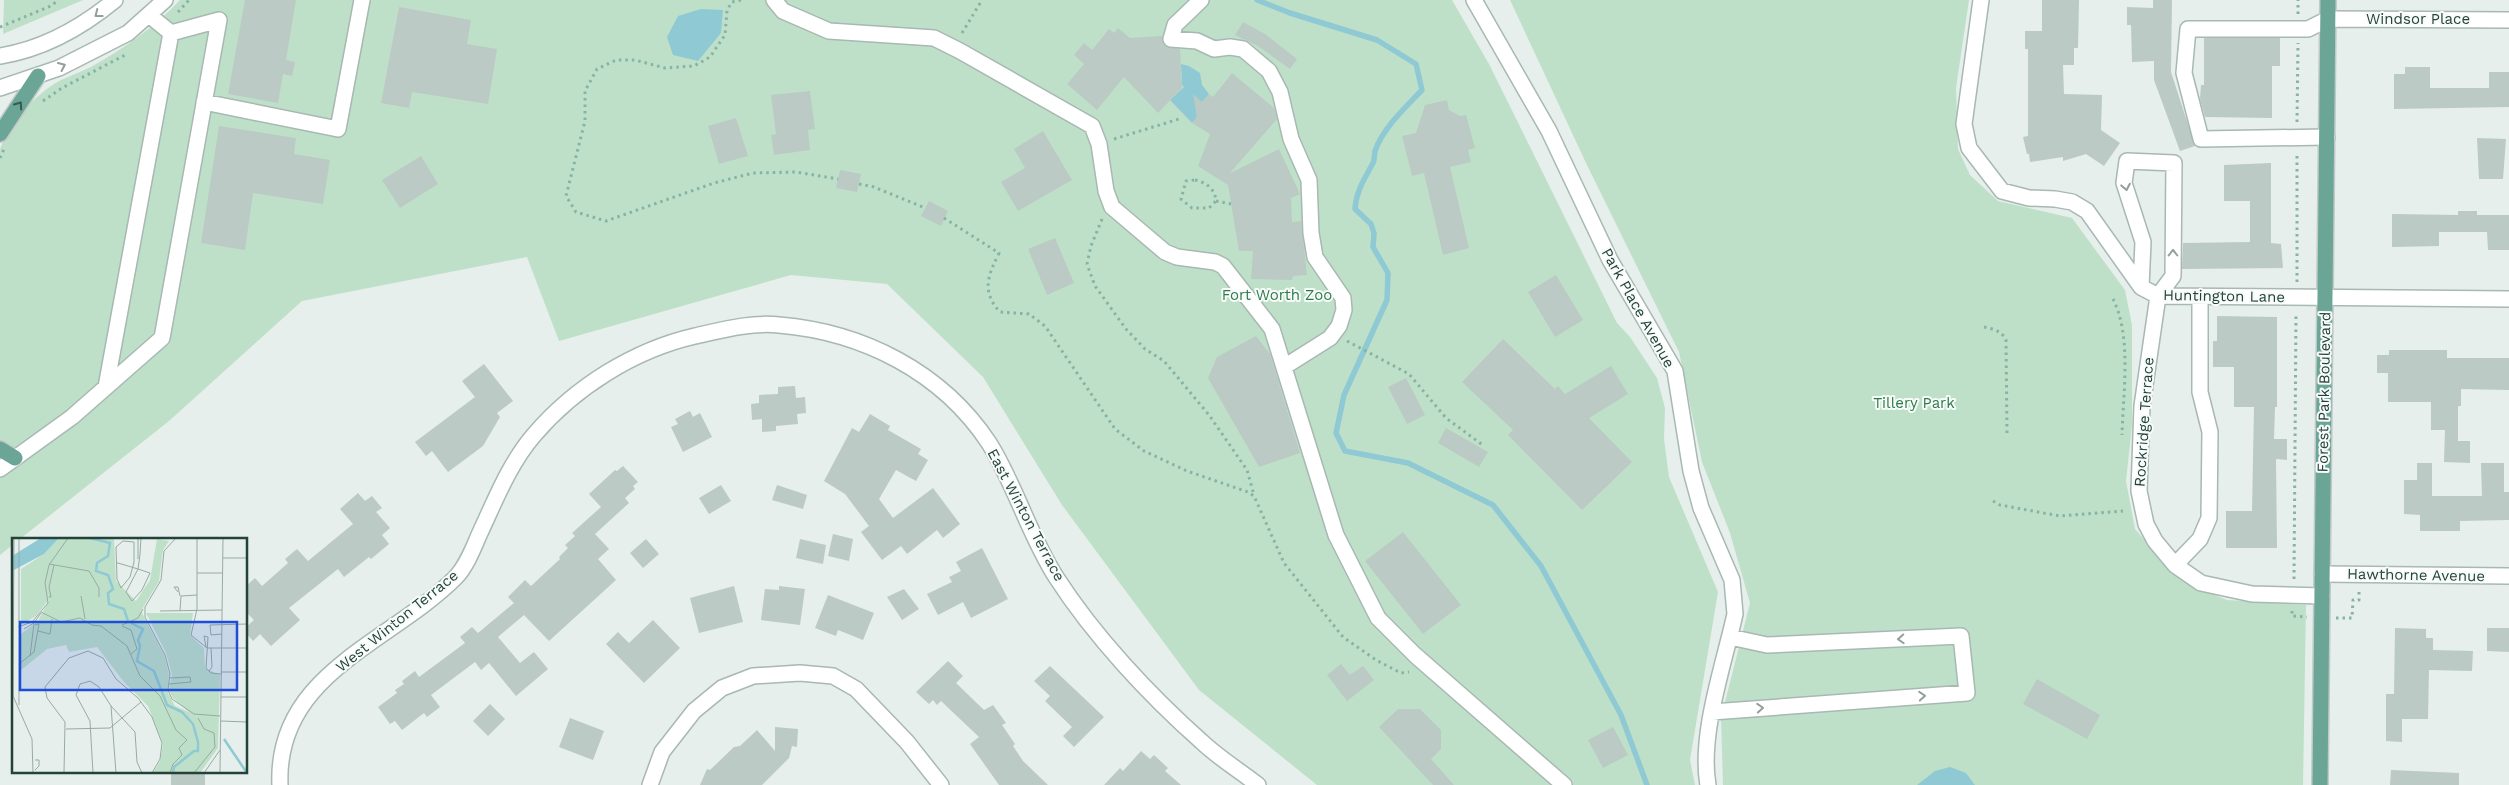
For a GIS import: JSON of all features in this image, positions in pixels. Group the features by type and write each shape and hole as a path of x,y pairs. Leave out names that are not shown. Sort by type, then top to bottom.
{"main road":[{"name":"Forest Park Boulevard","path":"2320,785 2328,0"},
{"path":"0,134 38,76"},
{"path":"0,450 15,458"}],"street":[{"path":"0,56 40,46 67,34 94,18 116,0"},
{"path":"0,88 38,76 128,33 165,0"},
{"path":"204,102 338,129 362,0"},
{"path":"774,0 783,11 829,31 934,38 1092,126 1099,144 1106,191 1112,207 1165,252 1177,257 1215,262 1224,266 1272,329 1336,535 1378,618 1564,785"},
{"path":"1201,0 1175,25 1171,39 1197,41 1206,47 1214,49 1230,47 1243,49 1269,71 1280,92 1291,138 1309,180 1310,233 1315,257 1343,298 1344,310 1339,326 1330,338 1284,368"},
{"name":"Park Place Avenue","path":"1474,0 1549,131 1610,260 1675,371 1686,444 1701,508 1732,580 1735,614 1712,712 1706,759 1708,785"},
{"name":"Huntington Lane","path":"1980,0 1964,124 1969,148 2002,191 2029,198 2072,202 2088,211 2141,287 2158,296 2509,299"},
{"path":"149,15 171,33"},
{"path":"2327,137 2201,139 2184,74 2188,29 2308,29 2328,19"},
{"name":"Windsor Place","path":"2328,19 2509,20"},
{"path":"0,469 72,417 162,338 219,20 171,33"},
{"path":"106,387 171,33"},
{"path":"2141,287 2144,242 2124,183 2127,161 2174,163 2173,276 2158,296"},
{"name":"Rockridge Terrace","path":"2158,296 2142,406 2139,491 2146,524 2155,541 2175,565 2201,583 2225,590 2252,594 2322,596"},
{"path":"2175,565 2200,539 2209,518 2210,432 2200,392 2200,297"},
{"name":"West Winton Terrace","path":"280,785 281,747 290,724 320,683 356,651 457,576 509,472 532,437 557,412 598,378 644,352 680,340 732,327 777,324 835,334 866,345"},
{"name":"East Winton Terrace","path":"866,345 906,362 931,381 960,409 987,440 1000,462 1015,497 1055,575 1111,650 1202,743 1258,785"},
{"name":"Hawthorne Avenue","path":"2322,574 2509,576"},
{"path":"1712,712 1967,692 1961,636 1767,645 1730,637"},
{"path":"650,785 662,752 694,712 722,688 753,676 800,673 833,676 856,689 907,742 941,785"}],"path":[{"path":"0,27 53,5 57,0"},
{"path":"741,0 732,2 727,10 725,35 710,58 694,66 665,68 635,60 616,60 597,69 585,91 584,121 566,196 570,205 576,212 606,221 714,183 753,173 796,172 838,179"},
{"path":"953,47 982,0"},
{"path":"1099,144 1179,119"},
{"path":"1186,181 1204,182 1215,193 1216,201 1209,208 1192,208 1185,204 1181,199 1186,181"},
{"path":"858,184 874,187 925,208"},
{"path":"1216,201 1231,204"},
{"path":"1112,207 1099,223 1090,246 1088,264 1095,286 1126,329 1145,349 1164,362 1209,415 1247,470 1254,496 1284,563 1343,637 1376,660 1401,673 1434,670"},
{"path":"944,218 999,253 987,285 992,303 1000,312 1029,314 1045,326 1116,429 1144,451 1187,471 1248,492 1254,496"},
{"path":"2114,299 2120,313 2123,331 2122,435"},
{"path":"1984,327 1995,329 2006,340 2007,432"},
{"path":"1345,339 1387,364 1409,374 1446,418 1484,446"},
{"path":"1993,501 2000,506 2060,516 2123,512"}],"green space":[{"path":"4,0 83,0 3,34"},
{"name":"Fort Worth Zoo","path":"180,0 1452,0 1489,64 1617,323 1630,337 1657,378 1665,408 1664,439 1669,477 1718,592 1690,760 1695,785 1317,785 1199,690 1062,505 983,377 887,284 791,275 559,341 527,257 302,301 169,421 21,538 12,538 12,546 0,555 0,149 10,129 24,110 40,94 59,81 91,67 115,53 160,19"},
{"name":"Tillery Park","path":"1510,0 1969,0 1956,88 1958,149 1970,175 1998,201 2072,218 2125,290 2132,325 2132,425 2126,481 2135,529 2165,563 2191,585 2227,600 2306,605 2303,785 1723,785 1721,718 1750,603 1730,533 1702,462 1679,352 1586,163"}],"water":[{"path":"701,9 723,10 721,33 698,61 673,55 667,37 678,16"},
{"path":"1181,64 1189,66 1200,73 1202,85 1209,94 1196,110 1197,117 1192,123 1170,100 1184,87 1180,83 1182,81"},
{"path":"1950,767 1966,773 1975,785 1917,785 1935,771"}],"building":[{"path":"245,0 296,0 286,60 295,62 292,76 283,74 278,103 228,94"},
{"path":"2042,0 2079,0 2078,48 2074,48 2074,65 2063,65 2064,94 2102,95 2101,130 2120,143 2104,166 2086,154 2063,161 2063,157 2030,162 2029,154 2027,154 2023,137 2028,136 2028,49 2025,49 2025,31 2042,31"},
{"path":"2153,0 2172,0 2171,72 2195,146 2180,151 2154,80 2154,61 2132,62 2131,25 2127,25 2127,7 2153,8"},
{"path":"399,7 471,20 467,44 497,49 488,104 412,92 409,108 381,103"},
{"path":"1243,22 1265,34 1297,59 1290,69 1258,46 1235,35"},
{"path":"1118,28 1130,38 1162,36 1165,46 1180,49 1182,88 1158,113 1124,77 1097,110 1067,84 1084,64 1074,55 1084,43 1092,50 1109,29 1114,33"},
{"path":"2204,38 2280,38 2280,66 2272,66 2272,118 2205,117 2200,99 2201,85 2204,85"},
{"path":"2405,67 2430,67 2430,88 2489,88 2489,72 2509,72 2509,107 2394,109 2394,74 2405,74"},
{"path":"1232,73 1274,108 1277,119 1230,173 1279,149 1300,194 1291,198 1292,222 1301,221 1307,275 1293,276 1292,280 1251,279 1253,251 1239,251 1228,185 1198,166 1210,134 1192,123 1197,117 1193,94 1202,102 1209,94 1213,97"},
{"path":"810,91 815,129 808,130 810,150 774,155 771,135 776,134 771,95"},
{"path":"1447,100 1449,110 1460,116 1466,115 1475,148 1468,150 1471,162 1450,167 1469,248 1443,255 1424,173 1412,176 1402,136 1416,133 1425,105"},
{"path":"736,118 748,156 719,164 708,126"},
{"path":"219,126 296,138 294,154 330,160 323,204 253,193 245,250 201,243"},
{"path":"1043,131 1072,180 1018,211 1001,182 1025,168 1014,149"},
{"path":"2477,138 2506,139 2503,179 2479,179"},
{"path":"421,156 438,184 400,208 382,180"},
{"path":"2271,163 2271,243 2281,244 2283,268 2182,269 2183,243 2250,242 2250,201 2224,201 2224,165"},
{"path":"840,170 861,174 857,192 836,188"},
{"path":"929,201 948,211 941,226 921,216"},
{"path":"2458,211 2477,211 2477,215 2509,215 2509,250 2488,250 2487,232 2439,232 2439,246 2392,247 2392,214 2458,215"},
{"path":"1055,238 1074,283 1047,295 1028,249"},
{"path":"1556,275 1583,320 1555,337 1528,292"},
{"path":"2217,316 2277,317 2277,407 2275,407 2274,439 2287,439 2287,460 2276,459 2277,548 2226,548 2226,511 2252,511 2254,407 2234,407 2234,367 2213,367 2213,341 2217,341"},
{"path":"1256,336 1270,354 1300,453 1259,467 1208,378 1217,357"},
{"path":"1503,339 1555,389 1558,386 1565,394 1611,366 1628,394 1589,418 1632,462 1582,510 1508,435 1513,430 1462,382"},
{"path":"2389,350 2447,350 2447,358 2509,358 2509,390 2461,389 2461,406 2458,406 2458,441 2470,441 2470,463 2444,462 2445,430 2431,430 2431,402 2388,402 2388,373 2377,373 2377,355 2389,355"},
{"path":"484,364 513,401 497,413 500,417 483,446 448,472 432,451 426,456 415,442 475,397 462,381"},
{"path":"1406,378 1425,415 1407,424 1388,387"},
{"path":"795,386 796,398 805,397 806,413 797,414 798,424 776,426 776,431 762,432 762,419 752,420 751,404 759,403 759,395 778,394 778,387"},
{"path":"690,411 693,417 700,413 712,437 683,452 671,427 678,424 675,419"},
{"path":"870,414 890,426 888,430 921,449 918,454 928,460 916,481 896,470 879,499 893,518 933,488 960,524 943,538 937,530 907,554 901,546 882,560 861,532 869,526 845,494 824,481 852,428 859,432"},
{"path":"1446,428 1488,452 1479,467 1438,443"},
{"path":"2417,463 2432,463 2432,496 2482,496 2481,463 2504,463 2504,492 2509,492 2509,520 2460,521 2460,531 2420,531 2420,515 2404,514 2404,480 2417,480"},
{"path":"623,466 638,482 633,486 635,489 625,498 629,503 595,534 609,549 598,559 616,580 549,641 524,615 498,637 520,663 534,652 548,669 516,696 489,663 481,670 475,662 431,695 440,707 427,717 424,713 402,730 395,721 390,724 378,707 397,693 395,690 404,684 402,681 415,671 419,677 465,643 460,637 472,627 478,633 514,603 508,597 525,580 531,586 560,559 559,557 568,548 565,545 575,536 572,533 601,507 589,494 615,470 617,471"},
{"path":"721,485 731,501 709,514 699,498"},
{"path":"777,485 807,495 803,509 772,500"},
{"path":"358,493 365,501 372,496 382,508 376,512 390,528 382,535 389,544 344,577 338,569 289,608 300,620 271,646 260,634 253,641 248,635 248,625 254,620 248,614 248,584 255,578 262,586 288,563 285,559 297,549 308,561 353,524 340,509"},
{"path":"1403,532 1461,605 1423,634 1365,561"},
{"path":"833,534 853,539 849,561 828,556"},
{"path":"646,539 659,554 643,568 630,553"},
{"path":"800,539 826,545 823,564 796,558"},
{"path":"982,548 1008,599 971,618 963,602 938,615 927,594 952,582 949,577 961,571 956,562"},
{"path":"734,586 743,622 699,633 690,598"},
{"path":"779,586 805,589 800,625 761,620 765,589 779,590"},
{"path":"904,589 919,609 902,620 887,597"},
{"path":"828,595 874,613 863,640 838,630 836,636 815,628"},
{"path":"653,620 680,648 644,683 606,644 618,632 629,643"},
{"path":"2395,628 2426,629 2426,638 2433,638 2433,650 2473,651 2472,671 2429,670 2428,719 2402,719 2402,742 2386,741 2386,694 2394,694"},
{"path":"2487,628 2509,628 2509,652 2487,651"},
{"path":"948,661 963,676 956,683 984,710 993,705 1006,723 1002,725 1015,744 1013,746 1023,761 1048,785 999,785 970,744 979,737 941,701 937,705 933,700 929,704 916,692"},
{"path":"1341,664 1350,675 1363,666 1374,680 1347,701 1327,675"},
{"path":"1050,666 1104,717 1074,747 1063,736 1072,727 1045,701 1050,696 1034,681"},
{"path":"2037,679 2100,715 2087,739 2023,704"},
{"path":"490,704 505,719 488,736 473,721"},
{"path":"1398,709 1420,709 1441,730 1441,749 1431,759 1454,785 1433,785 1379,727"},
{"path":"570,718 604,731 593,760 559,747"},
{"path":"775,727 798,729 797,747 792,746 789,758 762,785 700,785 707,769 710,770 734,747 740,746 757,730 775,751"},
{"path":"1613,727 1628,755 1603,768 1588,740"},
{"path":"1141,751 1150,759 1154,755 1168,768 1165,771 1181,785 1104,785 1120,768 1123,771"},
{"path":"2391,770 2459,773 2459,785 2390,785"},
{"path":"171,772 205,772 205,785 171,785"}],"waterway":[{"path":"1257,0 1290,13 1377,40 1416,64 1422,90 1383,134 1375,151 1373,163 1357,196 1355,209 1371,224 1374,233 1373,247 1388,273 1387,300 1344,395 1336,433 1345,451 1408,463 1493,505 1541,566 1621,715 1647,785"}]}
